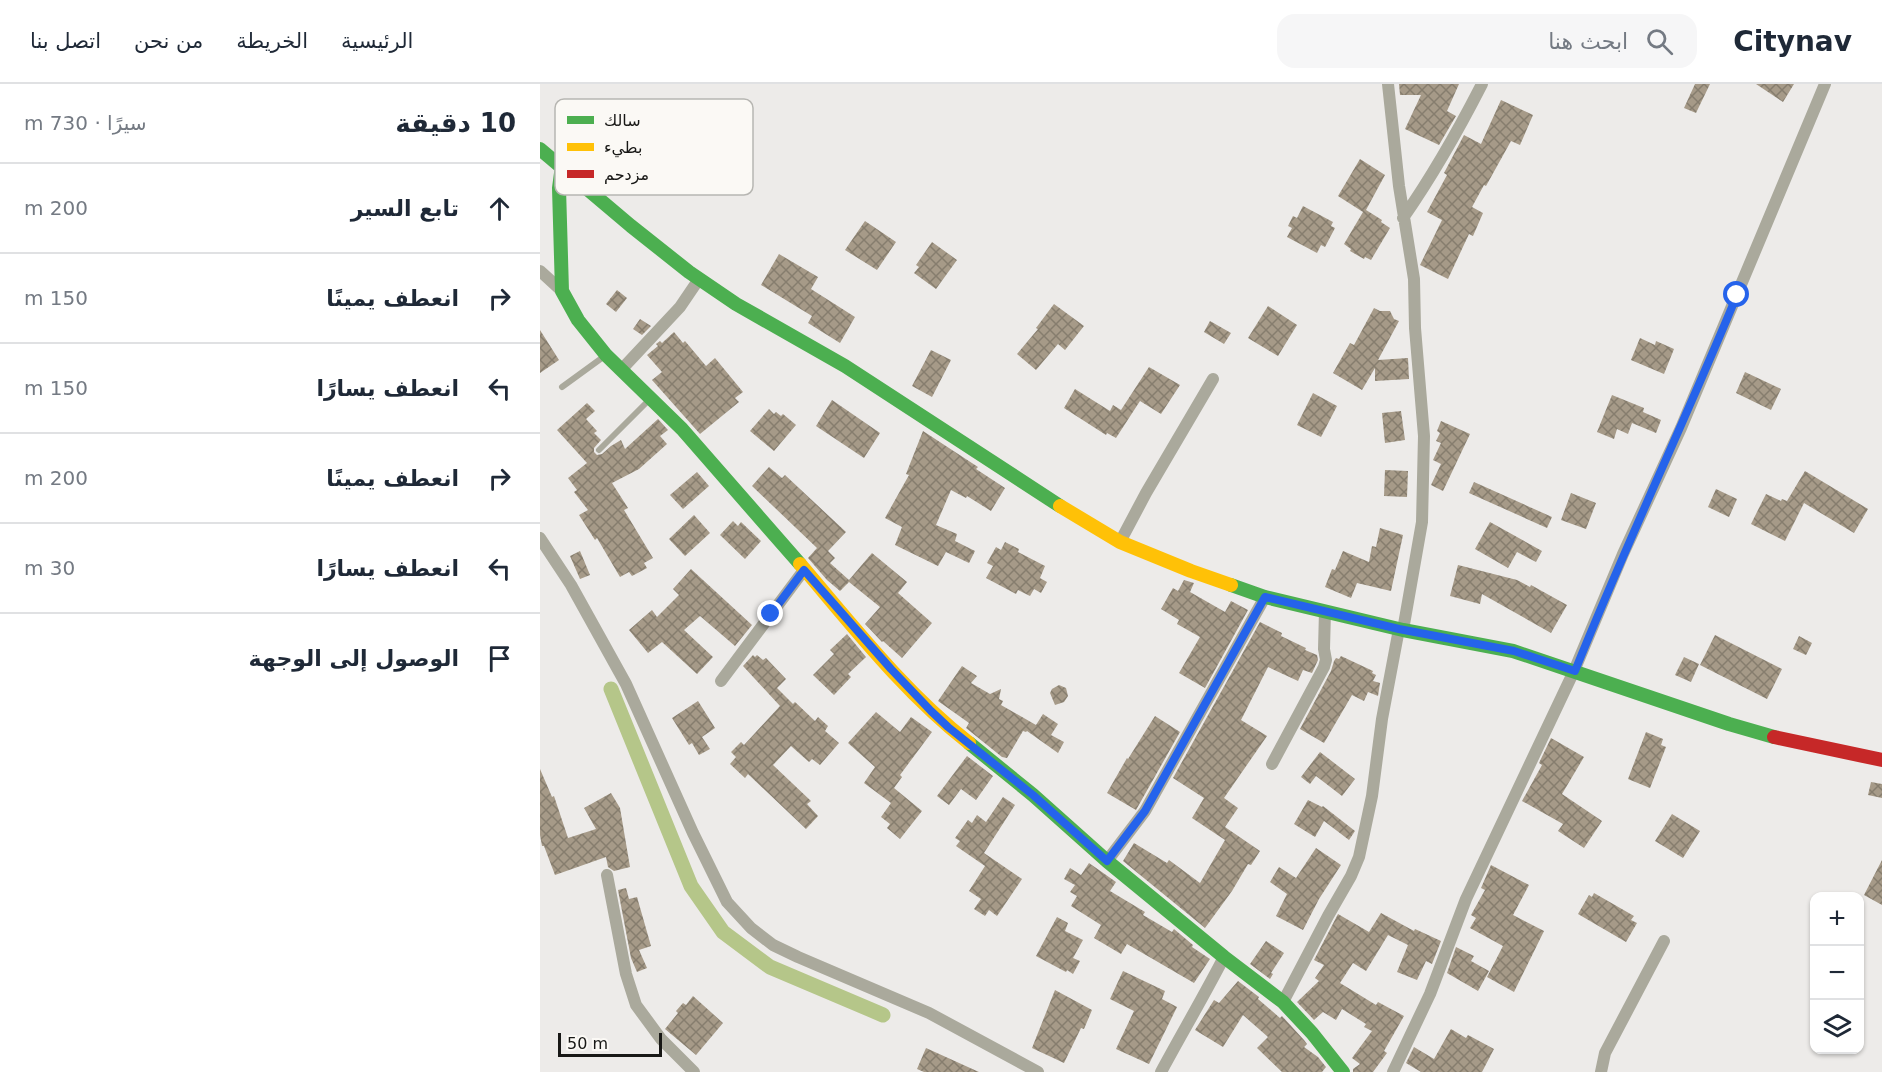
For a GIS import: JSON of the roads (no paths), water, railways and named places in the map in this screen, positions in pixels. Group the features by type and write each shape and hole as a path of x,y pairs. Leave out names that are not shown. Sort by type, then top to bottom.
{"main road":[{"path":"540,149 555,161"},
{"path":"559,195 562,291 578,320 606,355 682,429 891,669 931,711 1033,795 1107,861 1283,1002 1312,1033 1337,1069"},
{"path":"595,195 699,279 736,304 845,366 1040,494 1120,542 1191,571 1265,597 1401,630 1514,651 1679,709 1729,724 1779,738 1882,760"}],"street":[{"path":"1283,1002 1359,857 1372,796 1382,719 1422,522 1424,436 1414,279 1403,218 1388,84"},
{"path":"1403,218 1439,164 1482,84"},
{"path":"1394,1072 1430,994 1466,900 1575,671 1623,554 1705,371 1825,84"},
{"path":"540,271 562,291"},
{"path":"622,369 680,307 699,279"},
{"path":"1120,542 1213,379"},
{"path":"540,538 571,585 627,684 693,833 727,902 751,928 773,945 929,1013 1038,1072"},
{"path":"721,681 804,570"},
{"path":"1107,861 1145,811 1265,597"},
{"path":"1272,764 1324,667 1326,660 1325,611"},
{"path":"607,875 626,974 636,1005 661,1039 694,1072"},
{"path":"1601,1072 1605,1053 1664,941"},
{"path":"1161,1072 1200,1005 1224,957"}],"lane":[{"path":"562,387 606,355"},
{"path":"599,450 651,397"}],"waterway":[{"path":"611,689 691,886 723,932 770,967 883,1015"}]}
